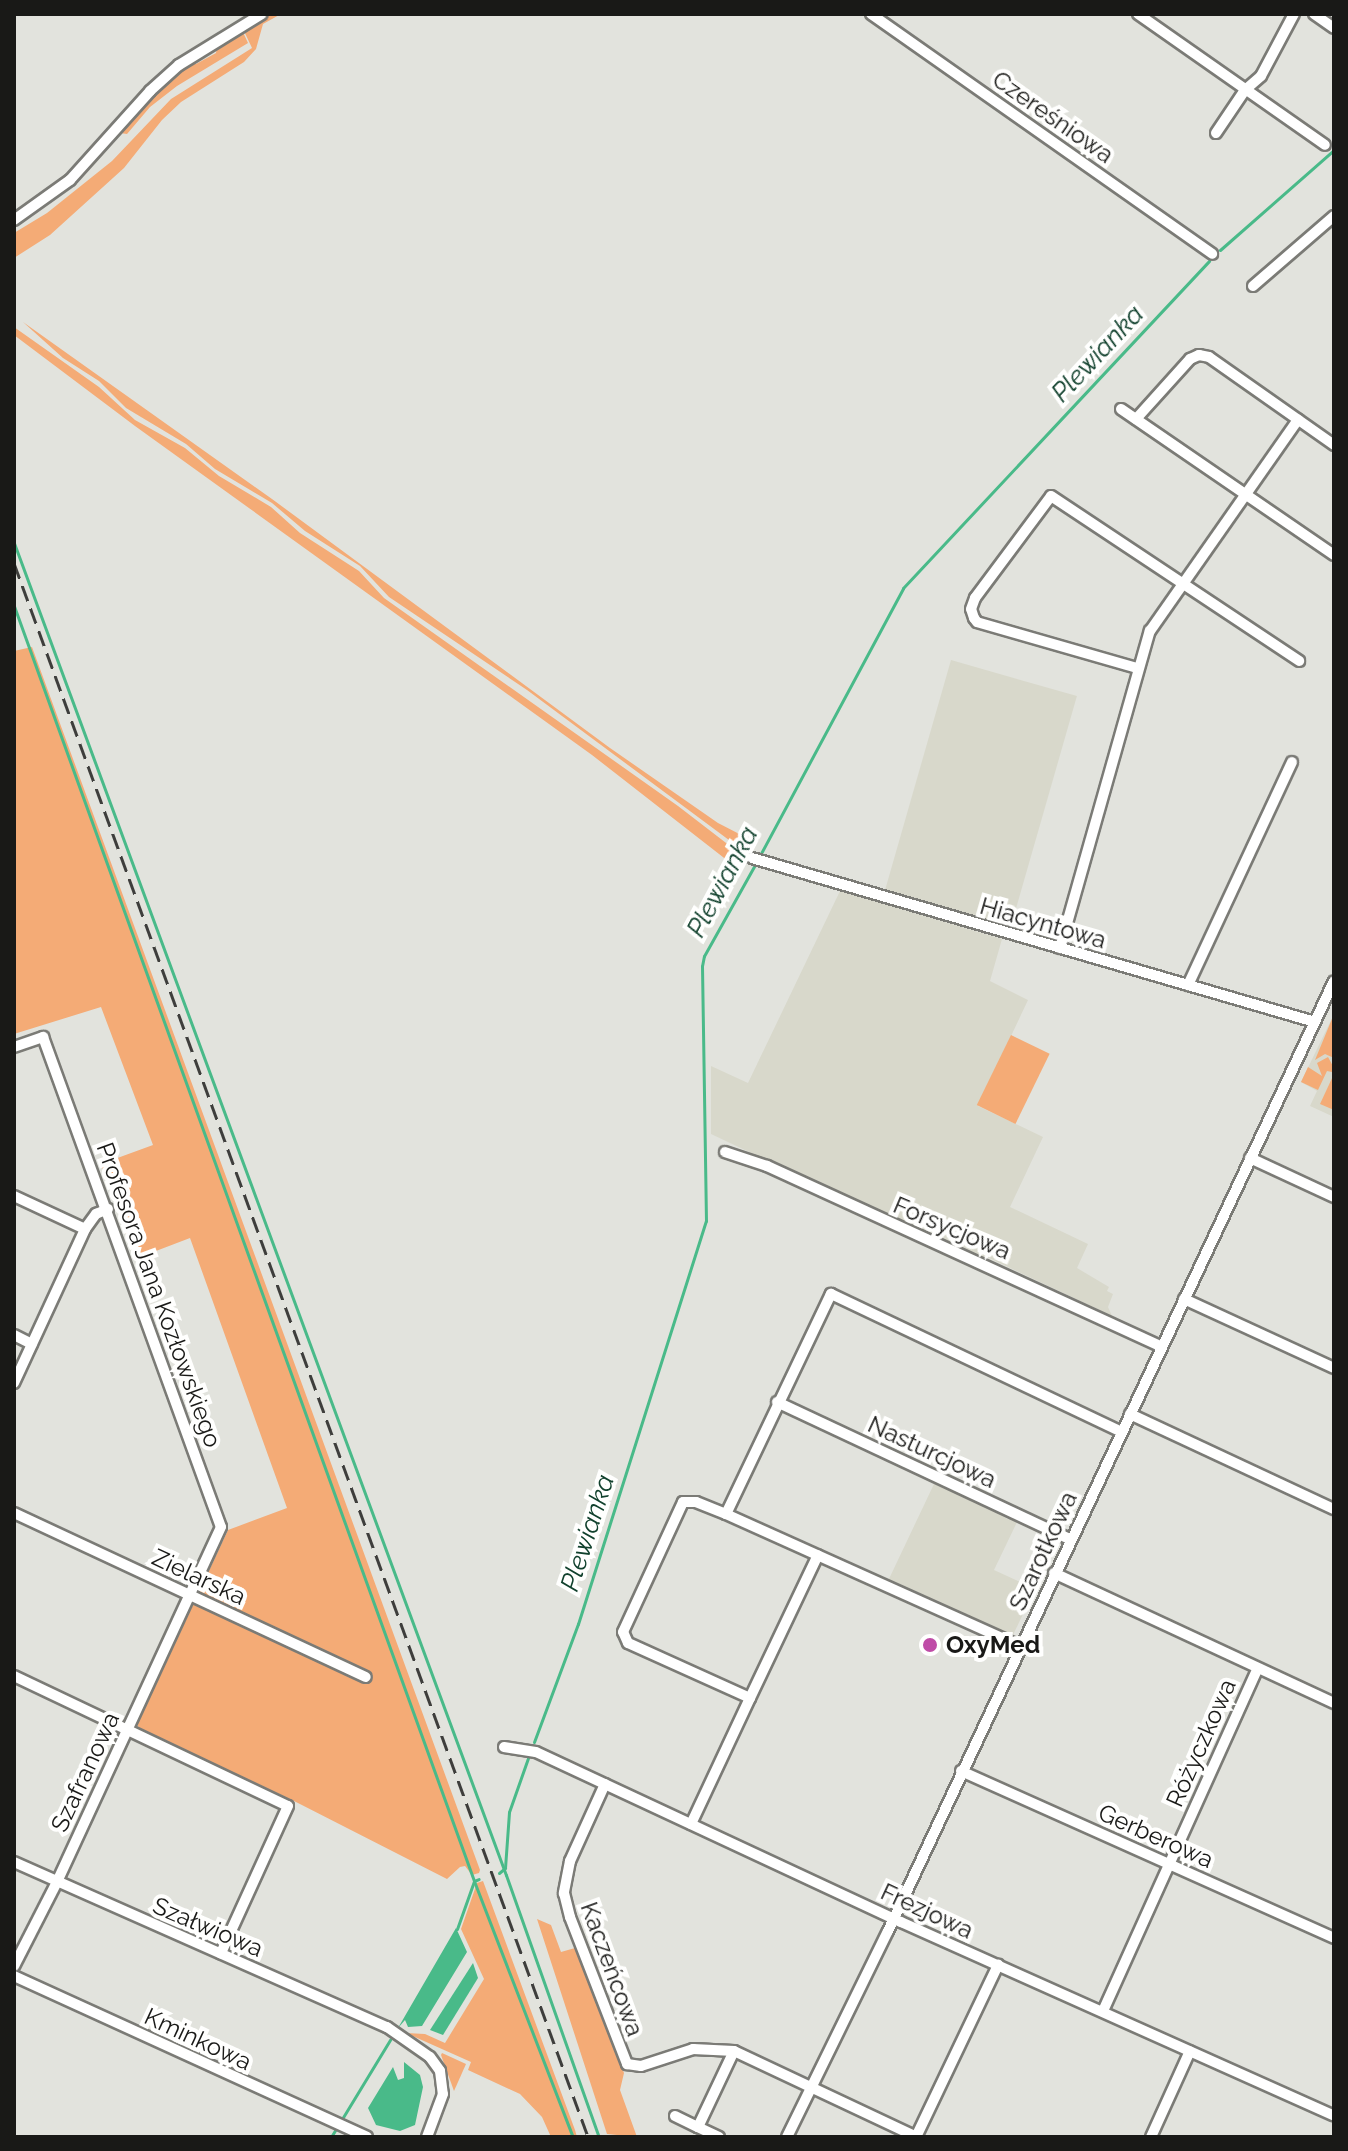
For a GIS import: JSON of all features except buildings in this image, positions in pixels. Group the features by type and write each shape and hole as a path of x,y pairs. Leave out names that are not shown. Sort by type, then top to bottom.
{"street":[{"path":"14,220 54,194 85,167 150,91 179,65 262,14"},
{"name":"Czereśniowa","path":"871,14 1212,254"},
{"path":"1138,14 1325,145"},
{"path":"1216,133 1245,90 1261,76 1294,14"},
{"path":"1314,14 1334,28"},
{"path":"1253,286 1334,216"},
{"path":"1136,419 1190,359 1199,355 1209,357 1334,445"},
{"path":"1121,409 1334,555"},
{"path":"1060,948 1137,668 1150,631 1298,420"},
{"path":"1137,668 977,622 972,614 973,603 1053,495 1299,661"},
{"path":"1188,985 1292,762"},
{"name":"Hiacyntowa","path":"756,860 1315,1022"},
{"name":"Szarotkowa","path":"787,2137 1334,981"},
{"name":"Profesora Jana Kozłowskiego","path":"14,1047 43,1037 221,1527 189,1593"},
{"name":"Forsycjowa","path":"725,1152 767,1166 1161,1346"},
{"path":"1250,1158 1334,1197"},
{"path":"14,1196 85,1229"},
{"path":"14,1383 85,1229 96,1214 108,1209"},
{"path":"726,1514 831,1294 1121,1432"},
{"path":"1184,1299 1334,1368"},
{"path":"14,1335 32,1344"},
{"name":"Nasturcjowa","path":"777,1402 1070,1539"},
{"path":"1130,1414 1334,1509"},
{"path":"750,1698 628,1643 623,1632 683,1502 696,1502 726,1514 1020,1646"},
{"name":"Zielarska","path":"14,1513 366,1677"},
{"path":"691,1824 818,1555"},
{"path":"1054,1573 1334,1703"},
{"name":"Szafranowa","path":"14,1966 57,1882 189,1593"},
{"name":"Różyczkowa","path":"1103,2011 1258,1668"},
{"path":"14,1676 288,1806 221,1953"},
{"name":"Frezjowa","path":"504,1747 530,1749 893,1918 1334,2116"},
{"name":"Gerberowa","path":"961,1771 1334,1938"},
{"name":"Kaczeńcowa","path":"605,1784 570,1861 564,1893 623,2058 633,2066 693,2049 734,2051 917,2137"},
{"name":"Szałwiowa","path":"14,1862 205,1950 221,1953 387,2027 430,2057 440,2071 443,2094 427,2137"},
{"path":"917,2137 998,1965"},
{"name":"Kminkowa","path":"14,1976 367,2137"},
{"path":"698,2127 734,2051"},
{"path":"1151,2137 1190,2051"},
{"path":"675,2116 719,2137"}],"shaded area":[{"path":"270,14 281,14 263,24 256,49 244,62 181,102 162,120 124,168 50,235 14,258 14,233 47,213 112,161 171,99 252,48 243,29"},
{"path":"242,30 248,43 177,86 150,107 127,134 120,133 165,83 190,63 196,64 216,53 217,46"},
{"path":"23,322 272,499 610,748 718,823 749,839 749,851 737,846 527,690 389,597 360,566 305,531 272,503 215,469 186,444 126,408 99,381 63,358"},
{"path":"14,327 99,387 135,420 185,448 219,476 271,507 300,533 359,571 384,598 678,806 743,856 742,861 728,861 592,755 135,426 14,335"},
{"path":"32,647 479,1873 472,1875 465,1866 447,1879 296,1802 141,1730 137,1725 228,1530 287,1508 190,1238 135,1259 101,1164 153,1145 101,1007 14,1034 14,651"},
{"path":"951,660 1077,696 1010,928 885,892"},
{"path":"840,891 1002,939 990,981 1028,1000 978,1106 1043,1137 1010,1207 1088,1244 1077,1268 1109,1287 1107,1291 1113,1294 1108,1307 1112,1316 987,1257 984,1263 711,1134 711,1066 748,1083"},
{"path":"1334,1014 1334,1117 1310,1106 1317,1091 1301,1082"},
{"path":"1334,1014 1334,1058 1325,1054 1315,1060"},
{"path":"1011,1035 1050,1054 1015,1124 977,1105"},
{"path":"1328,1057 1334,1068 1332,1072 1327,1071 1318,1090 1301,1082 1308,1067 1322,1076 1317,1063"},
{"path":"1334,1076 1334,1110 1320,1104"},
{"path":"934,1484 987,1506 1007,1519 1018,1520 994,1570 1035,1589 1013,1635 1008,1637 987,1624 983,1625 888,1581"},
{"path":"483,1881 577,2137 551,2137 542,2117 520,2094 468,2070 471,2062 406,2033 425,2034 445,2043 484,1979 461,1929 477,1883"},
{"path":"537,1919 551,1925 561,1952 575,1948 624,2073 620,2090 637,2137 607,2134"},
{"path":"456,1928 467,1952 422,2026 408,2027 405,2020 398,2028"},
{"path":"473,1963 478,1978 443,2035 430,2030"},
{"path":"441,2055 466,2064 454,2091"},
{"path":"404,2062 420,2075 423,2087 415,2125 400,2131 376,2125 368,2108 393,2067 398,2080 404,2078"}],"waterway":[{"name":"Plewianka","path":"1220,250 1334,150"},
{"name":"Plewianka","path":"759,857 903,588 1209,261"},
{"path":"14,543 506,1875 599,2137"},
{"path":"14,606 474,1881 573,2137"},
{"name":"Plewianka","path":"534,1742 578,1624 706,1221 702,966 704,956 756,863"},
{"name":"Plewianka","path":"499,1873 505,1868 509,1812 528,1758"},
{"name":"Plewianka","path":"457,1929 474,1881 479,1879"},
{"name":"Plewianka","path":"331,2137 390,2040"}],"railway":[{"path":"14,563 588,2137"}],"place":[{"name":"OxyMed","path":"930,1645"}]}
